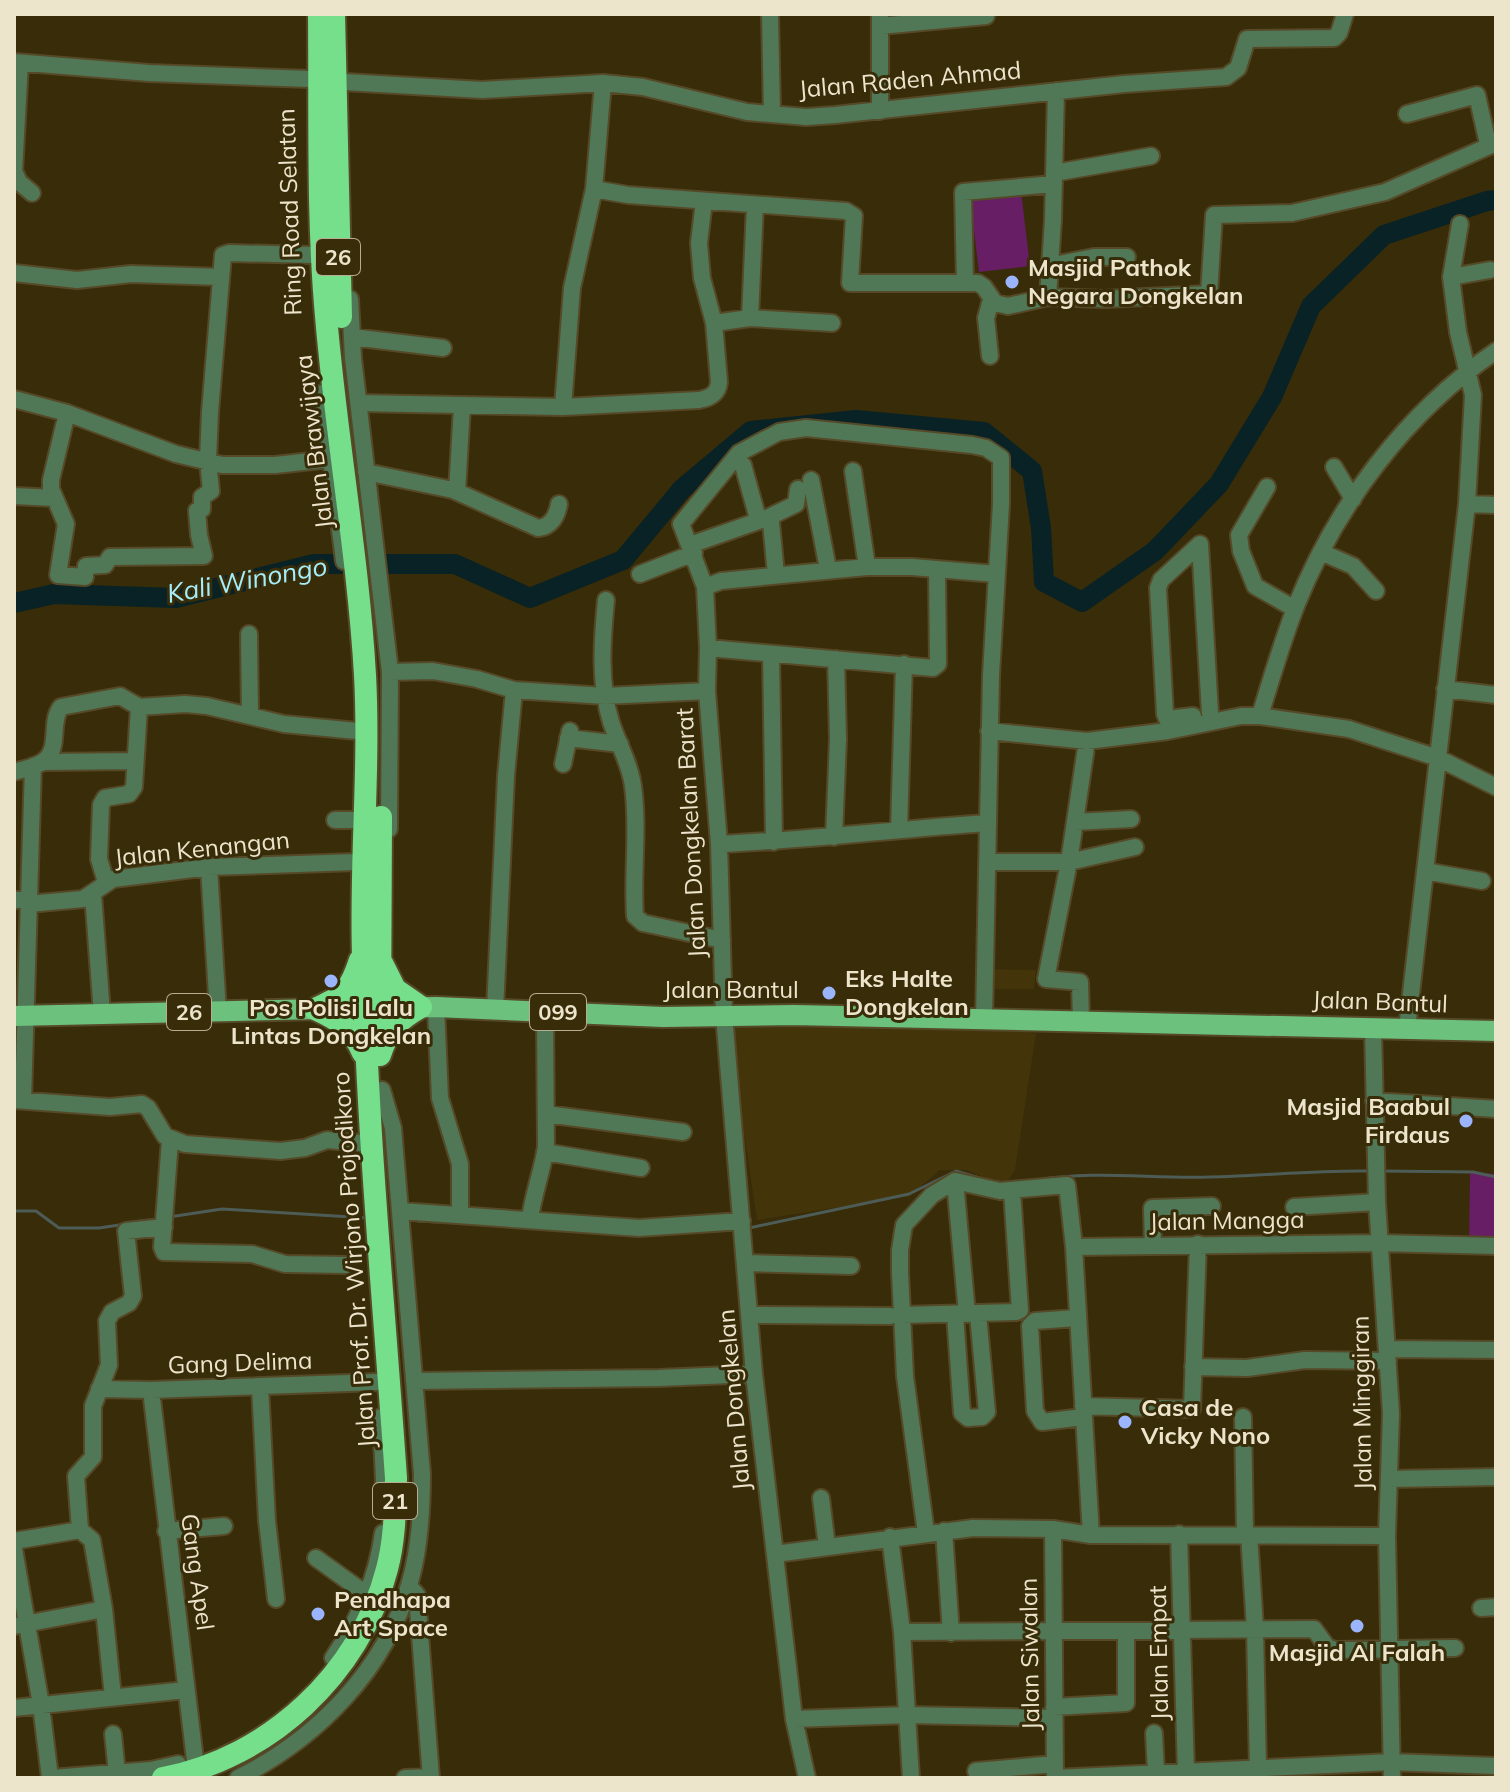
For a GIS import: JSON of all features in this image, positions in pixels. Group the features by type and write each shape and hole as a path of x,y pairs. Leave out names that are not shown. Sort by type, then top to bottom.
{"highway":[{"name":"Jalan Brawijaya","path":"319,14 314,43 328,344 381,707 371,953 379,1008"},
{"name":"Jalan Brawijaya","path":"334,14 341,325 353,500"},
{"name":"Jalan Brawijaya","path":"367,606 361,679 372,910"},
{"path":"315,1009 346,992 371,953 395,989 429,1007"},
{"path":"315,1009 348,1026 373,1056 396,1023 429,1007"},
{"name":"Jalan Prof. Dr. Wirjono Projodikoro","path":"163,1778 208,1765 278,1730 335,1673 358,1638 387,1570 394,1531 396,1478 372,1144 373,1056 379,1008"},
{"name":"Jalan Prof. Dr. Wirjono Projodikoro","path":"373,1056 382,1090"},
{"name":"21","path":"214,1778 283,1742 328,1703 344,1685 377,1634 400,1576 408,1530 410,1484 382,1090"}],"main road":[{"name":"Jalan Bantul","path":"19,1016 429,1007 663,1017 724,1015 1081,1020 1496,1031"}],"street":[{"name":"Ring Road Selatan","path":"308,14 314,43 310,79 313,255 319,359 330,459 353,500"},
{"path":"344,14 348,259 352,337 366,472 353,500"},
{"path":"770,14 772,114"},
{"name":"Jalan Raden Ahmad","path":"345,82 482,90 602,92 643,87 747,112 806,117 1226,77 1238,68 1247,39 1334,38 1339,33 1345,14"},
{"path":"880,111 880,20 986,16"},
{"path":"32,193 19,182 14,171 17,63 149,73 310,79"},
{"path":"1048,297 1056,91"},
{"path":"563,407 572,288 594,189 602,92"},
{"path":"594,189 628,195 851,213 855,227 850,283 982,285 998,305 1048,297 1104,299 1209,294 1214,215 1292,213 1385,192 1492,144 1477,95 1407,114"},
{"path":"965,283 963,192 1054,178 1151,156"},
{"path":"359,403 563,407 711,397 719,382 714,323 702,278 699,243 704,201"},
{"path":"750,318 755,205"},
{"path":"1407,1029 1467,504 1473,395 1458,332 1451,277 1460,224"},
{"path":"67,413 51,480 66,524 58,575 85,577 86,566 105,565 110,557 204,556 197,511 202,509 202,497 211,491 208,460 222,257 227,253 313,255"},
{"path":"1049,266 1094,257 1127,257"},
{"path":"1451,277 1490,270"},
{"path":"14,273 77,280 131,274 221,277"},
{"path":"990,356 986,318 991,300"},
{"path":"714,323 750,318 832,323"},
{"path":"352,337 443,348"},
{"path":"1260,716 1295,609 1321,552 1353,499 1414,421 1496,351"},
{"path":"14,399 67,413 176,454 222,465 252,466 330,459"},
{"path":"457,492 462,406"},
{"path":"692,549 682,528 683,520 739,453 779,432 806,428 880,434 972,445 986,448 1001,458 989,731 984,1020"},
{"path":"743,465 762,518 771,522 776,575"},
{"path":"1334,467 1353,499"},
{"path":"853,471 867,567"},
{"path":"366,472 457,492 538,528 552,521 559,504"},
{"path":"640,574 796,504 804,485 828,569"},
{"path":"1267,487 1239,535 1241,551 1255,586 1295,609"},
{"path":"14,496 55,498"},
{"path":"1467,504 1496,505"},
{"path":"1210,713 1200,544 1158,586 1162,687 1167,719 1210,713 1238,712 1241,716"},
{"name":"Jalan Dongkelan Barat","path":"692,549 705,587 707,691 719,844 724,1015"},
{"path":"1321,552 1353,566 1376,591"},
{"path":"705,587 721,581 867,567 996,574"},
{"path":"708,648 904,664 930,669 937,666 937,569"},
{"path":"606,600 605,696 629,767 634,792 637,918 643,923 722,940"},
{"path":"361,679 357,731 356,862 372,910 388,896 390,672 367,606"},
{"path":"249,634 250,715"},
{"path":"771,654 774,842"},
{"path":"834,837 838,739 836,659"},
{"path":"899,829 904,664"},
{"path":"390,672 433,671 514,690 605,696 707,691"},
{"path":"1445,689 1496,695"},
{"path":"495,1010 506,776 514,690"},
{"path":"357,731 284,724 185,704 139,707 120,696 61,707 56,716 51,753 38,764 21,902 18,1100 110,1107 142,1104 170,1140 185,1144 280,1151 305,1148 327,1140 372,1144"},
{"path":"102,1014 101,805 105,798 132,791 139,707"},
{"path":"989,731 1087,741 1168,731 1241,716 1260,716 1333,725 1438,758 1496,787"},
{"path":"563,764 569,734 620,744"},
{"path":"1081,1020 1080,982 1046,979 1069,862 1087,741"},
{"path":"14,772 38,764 135,761"},
{"path":"1075,822 1131,819"},
{"path":"335,820 356,820"},
{"path":"719,844 988,823"},
{"path":"987,862 1069,862 1135,847"},
{"name":"Jalan Kenangan","path":"21,902 74,901 113,879 209,867 356,862"},
{"path":"209,867 218,1012"},
{"path":"1425,871 1482,881"},
{"path":"429,1007 440,1098 460,1164 460,1215"},
{"path":"530,1219 532,1199 545,1152 545,1012"},
{"name":"Jalan Dongkelan","path":"724,1015 754,1374 794,1719 807,1778"},
{"name":"Jalan Minggiran","path":"1373,1027 1377,1202 1391,1413 1387,1536 1392,1770"},
{"path":"238,1778 299,1743 348,1695 389,1632 409,1586 422,1517 422,1474 393,1128 382,1090"},
{"path":"1374,1101 1496,1109"},
{"path":"546,1114 683,1132"},
{"path":"170,1140 164,1252 252,1254 285,1264 346,1265"},
{"path":"545,1152 641,1168"},
{"path":"955,1181 967,1314 987,1412 982,1417 968,1418 962,1413 967,1314"},
{"path":"926,1533 896,1315 900,1250 904,1225 932,1195 955,1181 1012,1191 1066,1184 1074,1247 1091,1535"},
{"path":"750,1315 1016,1312 1021,1306 1012,1191"},
{"path":"1294,1207 1377,1202"},
{"path":"1153,1246 1152,1208 1212,1206"},
{"path":"400,1211 639,1228 742,1221"},
{"path":"113,1697 104,1609 92,1540 80,1530 76,1476 93,1457 93,1406 109,1365 107,1321 115,1310 129,1303 135,1290 126,1231 164,1223"},
{"name":"Jalan Mangga","path":"1074,1247 1380,1243 1496,1246"},
{"path":"1077,1318 1035,1321 1030,1326 1035,1411 1042,1422 1083,1412 1190,1410 1193,1406 1198,1244"},
{"path":"746,1263 851,1266"},
{"path":"14,1549 20,1625 41,1705 51,1778 151,1770 195,1760 250,1734 293,1703 329,1663 342,1644 366,1594 381,1548 385,1484 377,1342 383,1314"},
{"path":"1193,1367 1247,1368 1297,1360 1496,1350"},
{"path":"414,1381 754,1374"},
{"name":"Gang Delima","path":"103,1384 151,1390 378,1382"},
{"path":"260,1386 267,1521 276,1599"},
{"name":"Gang Apel","path":"151,1390 195,1760"},
{"path":"1243,1417 1247,1534 1268,1772"},
{"path":"1389,1479 1496,1477"},
{"path":"821,1498 827,1547"},
{"path":"166,1531 224,1526"},
{"path":"775,1554 973,1528 1053,1529 1091,1535 1387,1536"},
{"name":"Jalan Siwalan","path":"1053,1529 1054,1771"},
{"path":"14,1541 80,1530"},
{"path":"944,1531 951,1633"},
{"name":"Jalan Empat","path":"1179,1534 1186,1772"},
{"path":"890,1537 902,1632 911,1778"},
{"path":"316,1558 366,1594"},
{"path":"405,1778 431,1778 417,1595 409,1586"},
{"path":"20,1625 104,1609"},
{"path":"902,1632 1314,1629 1327,1647 1335,1650 1455,1648"},
{"path":"794,1719 1054,1712 1126,1703 1126,1631"},
{"path":"14,1708 186,1690"},
{"path":"1154,1733 1156,1772"},
{"path":"113,1734 117,1773"},
{"path":"976,1771 1486,1770"}],"shaded area":[{"path":"1021,191 1030,266 979,272 970,198"},
{"path":"988,969 1036,970 1034,989 988,989"},
{"path":"728,1025 1002,1026 1036,1034 1015,1170 1008,1181 988,1179 966,1170 940,1170 910,1196 757,1220"},
{"path":"1470,1172 1496,1174 1496,1246 1469,1246"}],"waterway":[{"name":"Kali Winongo","path":"14,603 54,594 176,598 314,564 455,564 530,598 623,560 682,489 751,431 856,420 984,432 1032,471 1041,528 1044,582 1082,602 1155,551 1219,484 1272,397 1311,306 1384,235 1496,200"},
{"path":"749,1228 909,1194 956,1171 983,1179"},
{"path":"1038,1180 1102,1175 1210,1177 1369,1171"},
{"path":"1381,1171 1473,1172 1496,1177"},
{"path":"990,1181 1006,1183"},
{"path":"169,1217 222,1209 368,1218"},
{"path":"14,1211 36,1211 59,1228 126,1224"},
{"path":"133,1222 158,1219"},
{"path":"418,1221 458,1223"},
{"path":"693,1232 733,1230"}],"place":[{"name":"Masjid Pathok Negara Dongkelan","path":"1012,282"},
{"name":"Pos Polisi Lalu Lintas Dongkelan","path":"331,981"},
{"name":"Eks Halte Dongkelan","path":"829,993"},
{"name":"Masjid Baabul Firdaus","path":"1466,1121"},
{"name":"Casa de Vicky Nono","path":"1125,1422"},
{"name":"Pendhapa Art Space","path":"318,1614"},
{"name":"Masjid Al Falah","path":"1357,1626"}]}
